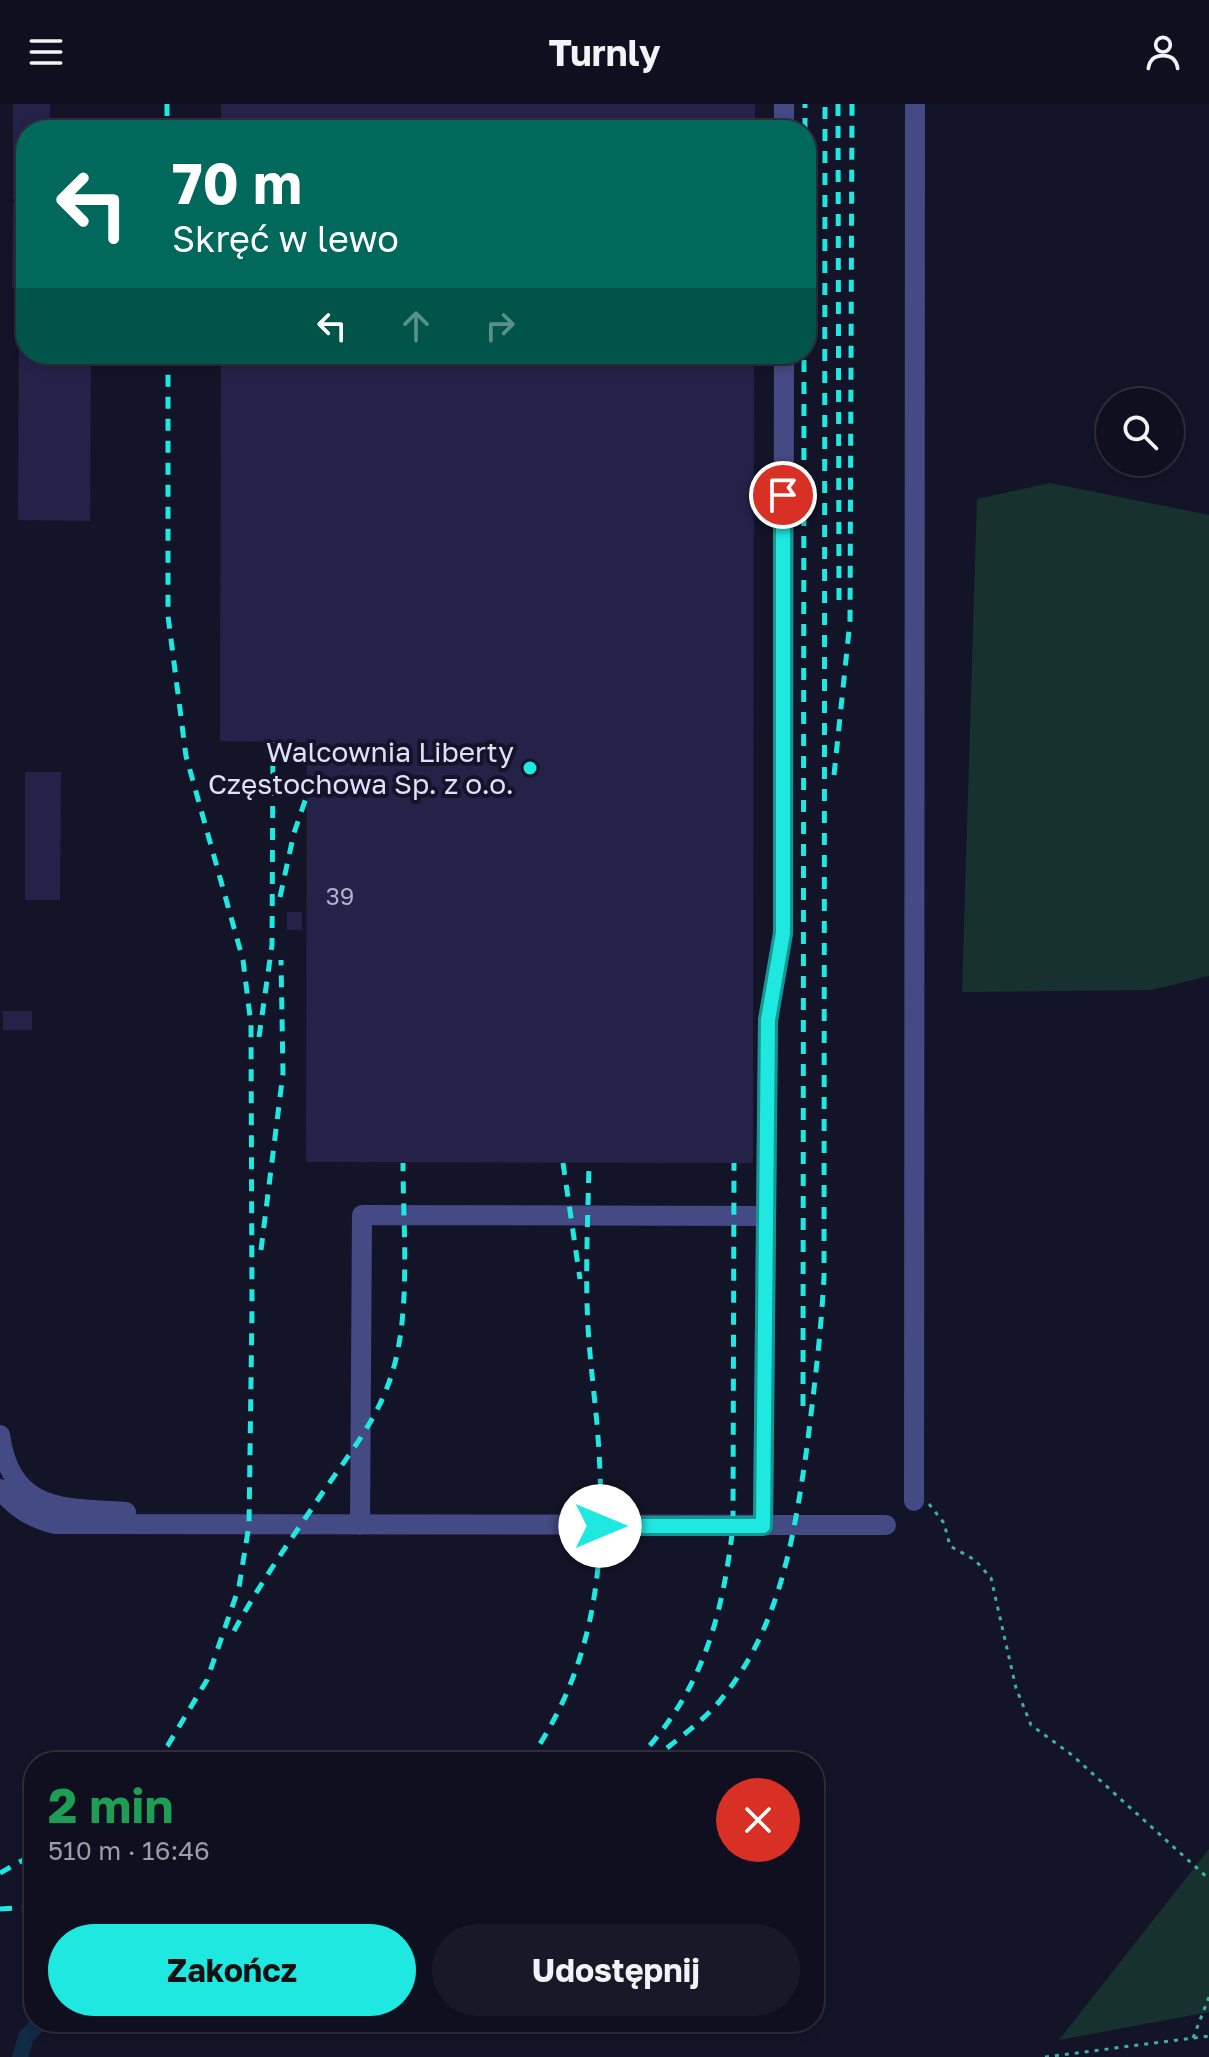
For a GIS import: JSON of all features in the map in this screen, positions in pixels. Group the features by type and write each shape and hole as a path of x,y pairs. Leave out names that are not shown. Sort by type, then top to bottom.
{"street":[{"path":"914,1501 915,104"},
{"path":"763,1526 768,1020 783,933 784,364"},
{"path":"360,1525 362,1215 766,1216"},
{"path":"0,1435 2,1452 11,1473 21,1486 40,1500 57,1507 144,1515 160,1525"},
{"path":"0,1489 32,1518 54,1524 886,1525"}],"path":[{"path":"914,1501 930,1504 944,1523 950,1546 975,1560 991,1578 1016,1688 1031,1725 1072,1755 1209,1879"},
{"path":"1193,2038 1209,1997"},
{"path":"1045,2057 1209,2036"}],"green space":[{"path":"1050,483 1209,515 1209,976 1151,990 962,992 977,499"},
{"path":"1209,1849 1209,2012 1059,2040"}],"building":[{"path":"13,104 50,104 50,120 16,120 16,198 13,198"},
{"path":"221,104 755,104 755,120 221,120"},
{"path":"13,203 16,203 16,288 12,288"},
{"path":"19,364 91,364 90,521 18,520"},
{"name":"Walcownia Liberty Częstochowa Sp. z o.o.","path":"221,364 754,364 753,1163 306,1162 307,742 220,741"},
{"path":"25,772 61,772 60,900 25,900"},
{"path":"287,912 302,912 302,930 287,930"},
{"path":"3,1011 32,1011 32,1030 3,1030"}],"waterway":[{"path":"20,2057 31,2032"}],"railway":[{"path":"167,104 167,120"},
{"path":"805,104 805,120"},
{"path":"662,1752 719,1702 740,1674 770,1613 790,1548 817,1362 824,1277 825,104"},
{"path":"838,104 839,604"},
{"path":"834,775 850,621 852,104"},
{"path":"161,1752 207,1680 239,1587 249,1525 252,1309 251,1025 243,960 186,756 168,616 168,364"},
{"path":"803,1406 804,364"},
{"path":"259,1037 272,945 273,742"},
{"path":"280,897 294,833 307,795"},
{"path":"261,1250 283,1073 281,960"},
{"path":"234,1631 363,1434 387,1387 399,1346 404,1295 403,1163"},
{"path":"563,1163 580,1279"},
{"path":"534,1752 571,1683 585,1642 599,1558 600,1470 587,1307 589,1163"},
{"path":"644,1752 677,1709 693,1681 715,1624 728,1560 733,1526 734,1163"},
{"path":"0,1873 24,1860"},
{"path":"0,1909 24,1908"}],"place":[{"name":"Walcownia Liberty Częstochowa Sp. z o.o.","path":"530,768"}],"route":[{"path":"600,1526 763,1526 768,1020 783,933 783,495"}]}
